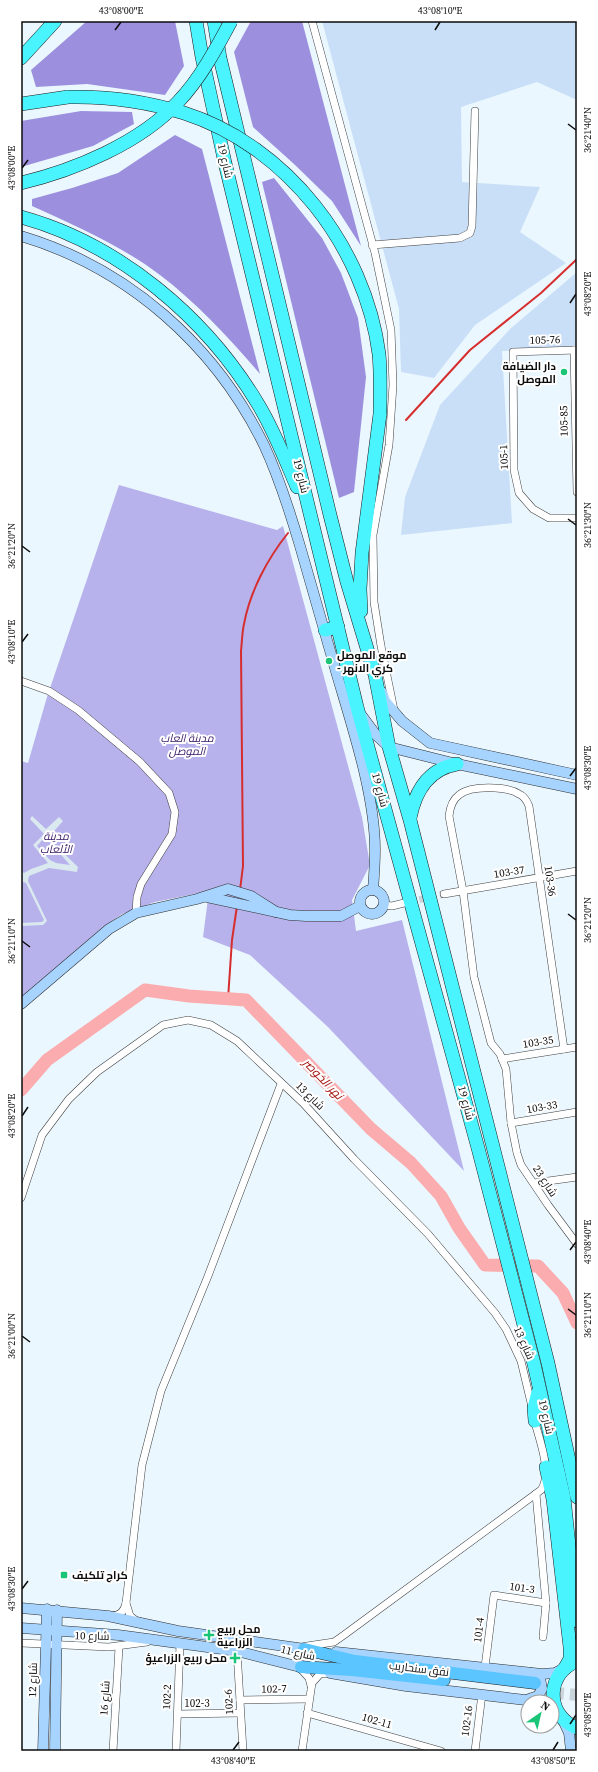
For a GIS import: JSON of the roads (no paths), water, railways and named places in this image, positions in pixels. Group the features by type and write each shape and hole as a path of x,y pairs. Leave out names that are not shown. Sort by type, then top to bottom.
{"highway":[{"path":"21,58 54,21"},
{"name":"شارع 19","path":"196,21 202,57 225,163 357,707 478,1148 538,1380 564,1498 572,1557 577,1620"},
{"name":"شارع 19","path":"214,21 220,58 330,515 347,582 375,675 389,747 410,820 548,1363 577,1497"},
{"path":"21,183 56,173 107,151 158,122 190,88 231,21"},
{"path":"21,104 68,97 97,96 153,104 203,120 250,145 271,161 303,193 324,218 337,237 354,271 369,312 378,353 380,414 361,568 361,604 367,646"},
{"path":"21,217 54,228 104,252 151,284 196,323 228,361 258,404 284,454 316,540"},
{"path":"324,630 338,627"},
{"path":"410,820 414,799 424,782 439,769 457,764"},
{"path":"535,1421 538,1380"},
{"path":"560,1418 577,1451"},
{"path":"546,1467 553,1499 571,1652 570,1658 557,1678 553,1694"},
{"path":"564,1669 577,1661"},
{"path":"560,1715 567,1723 577,1728"}],"main road":[{"path":"21,236 72,254 122,282 170,318 213,364 233,391 264,445 288,504 368,789 375,849 373,890"},
{"path":"375,675 385,701 394,714 411,730 430,743 577,775"},
{"path":"357,707 376,735 389,747 425,757 577,789"},
{"path":"425,757 430,743"},
{"path":"21,1004 109,929 136,913 203,897 223,890 233,889 251,896 276,912"},
{"path":"373,890 380,894 384,905 380,912 372,914 364,912 360,906 362,894 373,890"},
{"path":"203,897 226,900 248,907 290,915 327,917 341,916 360,906"},
{"name":"شارع 11","path":"21,1608 108,1616 178,1631 304,1649 485,1667 532,1686 538,1694"},
{"name":"شارع 12","path":"52,1610 52,1630 57,1646 55,1751"},
{"name":"شارع 11","path":"21,1628 118,1635 237,1651 331,1673 406,1686 482,1694 532,1686 550,1674 564,1669"},
{"name":"شارع 12","path":"43,1751 46,1645 52,1630"},
{"name":"نفق سنحاريب","path":"304,1649 355,1661 532,1686"},
{"name":"نفق سنحاريب","path":"298,1666 532,1686"},
{"path":"560,1717 569,1733 571,1751"}],"street":[{"path":"312,21 372,245 391,330 393,385 389,445 373,535 374,602 380,646 394,714"},
{"path":"372,245 464,238 470,233 472,226 475,111"},
{"name":"105-76","path":"513,352 575,350"},
{"name":"105-85","path":"575,350 577,492"},
{"name":"105-1","path":"513,352 514,470 519,492 533,509 549,518 577,518"},
{"path":"21,681 49,691 78,710 140,762 170,793 175,812 172,834 141,884 137,897 136,913"},
{"name":"103-36","path":"450,805 459,794 481,788 514,792 523,796 528,806 564,1049"},
{"name":"شارع 23","path":"450,805 449,816 463,891 474,976 491,1043 502,1059 508,1081 511,1123 519,1159 577,1244"},
{"name":"103-37","path":"444,894 577,871"},
{"path":"384,905 392,906 404,903"},
{"name":"شارع 13","path":"21,1198 42,1135 69,1099 97,1072 163,1025 188,1020 211,1025 238,1041 281,1084 303,1103 354,1159 424,1229 495,1312 506,1329 522,1361 535,1421"},
{"name":"103-35","path":"502,1059 577,1047"},
{"path":"108,1616 118,1615 123,1612 126,1602 142,1465 161,1391 208,1276 281,1084"},
{"name":"103-33","path":"511,1123 577,1112"},
{"path":"534,1183 577,1176"},
{"name":"شارع 11","path":"286,1646 314,1646 334,1642 536,1494 545,1484 546,1467 535,1421"},
{"path":"536,1494 546,1603 543,1637"},
{"name":"101-3","path":"494,1595 546,1603"},
{"name":"101-4","path":"485,1667 494,1595"},
{"path":"126,1602 130,1616 141,1623"},
{"name":"شارع 10","path":"21,1643 57,1646 119,1647 146,1642 163,1642"},
{"name":"102-2","path":"176,1751 180,1644"},
{"name":"شارع 16","path":"113,1751 119,1647"},
{"name":"102-6","path":"237,1651 243,1751"},
{"path":"298,1666 306,1674 311,1687"},
{"path":"302,1751 311,1687 316,1677 324,1673 331,1673"},
{"name":"102-16","path":"475,1751 482,1694"},
{"name":"102-7","path":"240,1700 309,1699"},
{"name":"102-11","path":"307,1712 441,1751"},
{"name":"102-3","path":"178,1714 240,1713"}],"waterway":[{"path":"406,420 470,350 541,293 577,259"},
{"path":"240,890 243,866 241,651 243,631 255,587 267,564 288,533"},
{"path":"228,999 232,940 237,906"},
{"name":"نهر الخوصر","path":"21,1090 47,1060 145,990 189,996 246,1000 371,1129 411,1163 441,1196 459,1228 485,1265 538,1266 563,1293 577,1323"}],"tunnel":[{"path":"409,902 444,894"},
{"path":"534,1691 577,1695"}],"place":[{"name":"دار الضيافة الموصل","path":"564,372"},
{"name":"موقع الموصل - كري الانهر","path":"329,661"},
{"name":"كراج تلكيف","path":"64,1575"},
{"name":"محل ربيع الزراعية","path":"209,1635"},
{"name":"محل ربيع الزراعيؤ","path":"235,1658"}],"park label":[{"name":"مدينة العاب الموصل","path":"187,744"},
{"name":"مدينة الألعاب","path":"56,842"}]}
